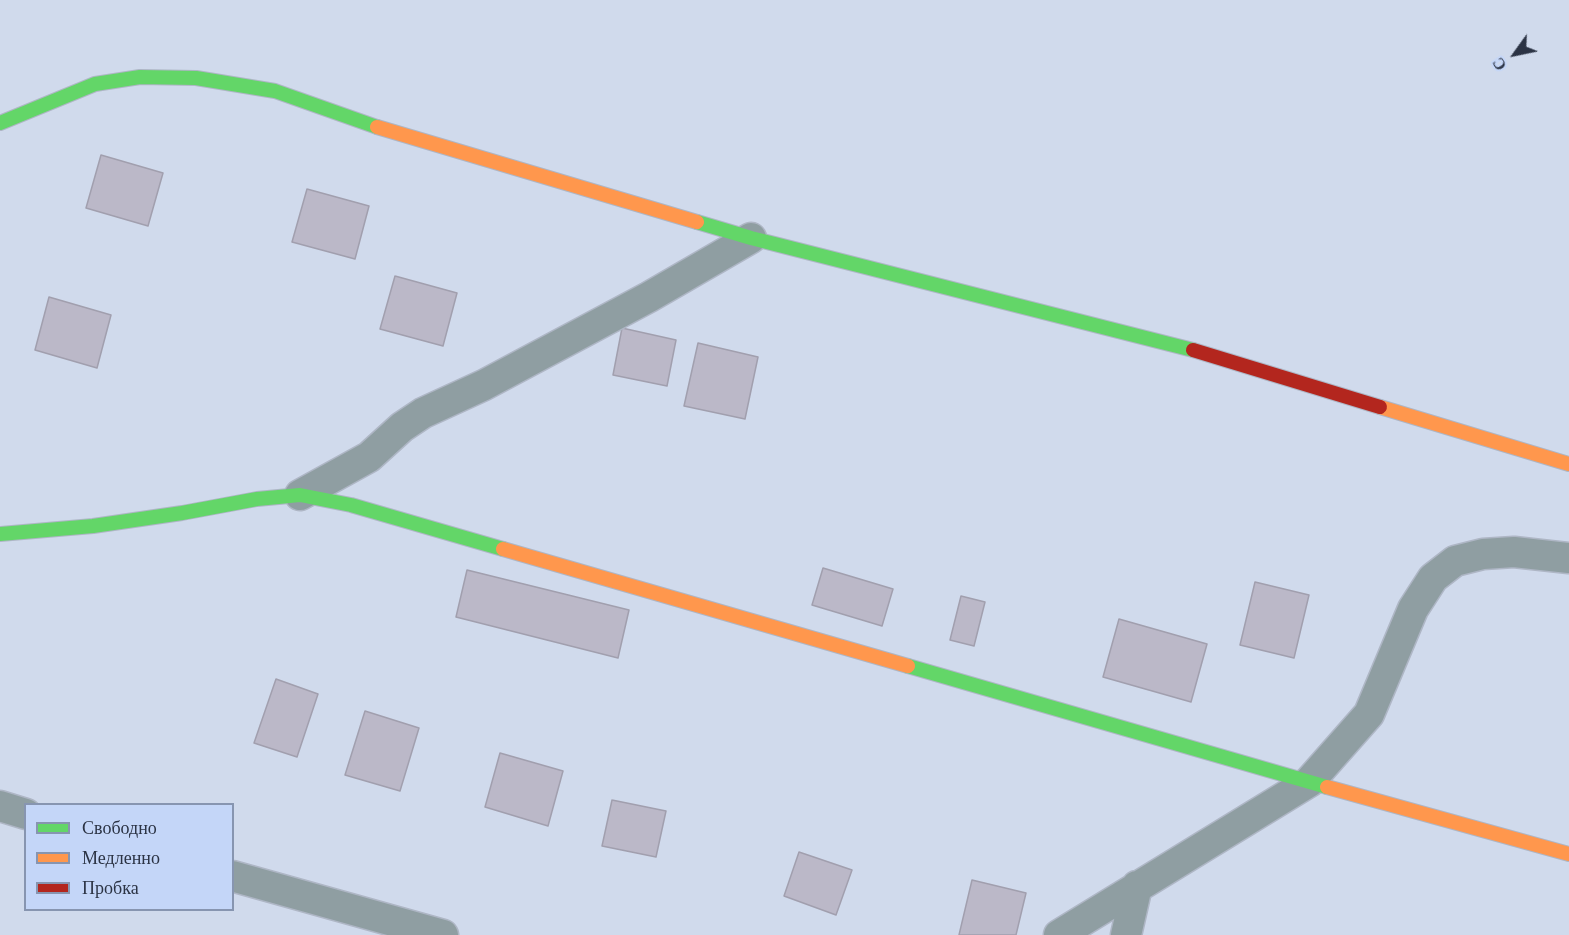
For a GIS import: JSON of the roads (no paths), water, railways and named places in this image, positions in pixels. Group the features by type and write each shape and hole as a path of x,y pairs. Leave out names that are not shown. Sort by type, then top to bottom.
{"street":[{"path":"0,123 95,84 140,77 196,78 275,92 389,131 751,237 1169,342 1569,465"},
{"path":"300,495 369,457 402,427 423,413 484,385 648,297 751,237"},
{"path":"0,534 93,526 257,499 300,495 351,505 1309,782 1569,854"},
{"path":"1059,935 1309,782 1369,714 1413,609 1433,578 1455,561 1483,554 1514,552 1569,558"},
{"path":"0,806 24,813"},
{"path":"234,877 443,935"},
{"path":"1126,935 1137,886"}]}
